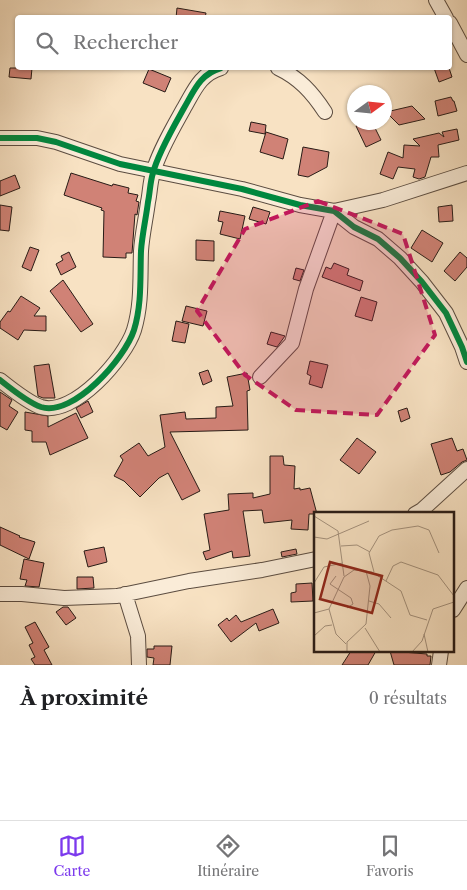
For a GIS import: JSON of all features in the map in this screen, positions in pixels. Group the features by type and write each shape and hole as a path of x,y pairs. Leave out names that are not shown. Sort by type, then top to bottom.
{"street":[{"path":"436,0 444,15"},
{"path":"452,27 467,55"},
{"path":"0,380 41,407 56,408 73,401 91,387 112,367 126,348 134,330 138,310 142,250 153,172 172,130 198,83 206,74 216,70"},
{"path":"283,70 302,82 314,95 325,112"},
{"path":"0,138 37,138 56,142 120,164 334,211 383,200 467,173"},
{"path":"334,211 354,227 378,239 400,258 422,282 446,313 467,362"},
{"path":"260,377 292,343 306,289 334,211"},
{"path":"418,512 467,469"},
{"path":"0,594 64,598 126,594 314,559"},
{"path":"454,608 467,588"},
{"path":"126,594 138,636 139,665"},
{"path":"439,665 442,652"}],"highlighted area":[{"path":"318,201 403,234 435,335 377,415 296,410 245,375 197,311 245,229"}],"building":[{"path":"177,8 206,13 206,15 176,15"},
{"path":"10,68 15,68 15,70 32,70 31,79 9,77"},
{"path":"149,70 171,78 165,92 143,83"},
{"path":"435,70 450,70 452,77 439,82"},
{"path":"451,97 457,111 438,116 435,101"},
{"path":"412,106 425,119 399,125 392,118 392,111"},
{"path":"251,122 266,125 265,134 249,131"},
{"path":"457,129 459,140 438,145 439,157 431,157 425,177 419,179 413,177 415,169 398,167 393,179 380,174 388,152 403,158 404,145 420,146 413,139 439,133 444,137 442,132"},
{"path":"358,130 376,130 381,140 366,147"},
{"path":"266,132 288,139 283,159 260,152"},
{"path":"303,147 329,152 327,167 308,177 298,175"},
{"path":"71,173 112,186 113,184 129,188 128,193 138,195 136,201 139,202 137,215 135,214 132,253 126,253 126,258 103,257 104,211 101,210 102,208 64,195"},
{"path":"15,175 20,188 0,196 0,181"},
{"path":"0,205 12,207 9,231 0,230"},
{"path":"452,205 453,221 439,222 438,207"},
{"path":"253,207 270,212 266,224 249,219"},
{"path":"220,211 245,216 240,239 220,234 223,222 218,221"},
{"path":"422,230 443,243 432,262 411,248"},
{"path":"196,240 214,241 214,261 196,260"},
{"path":"30,247 39,250 31,271 22,267"},
{"path":"69,252 76,267 61,275 56,264 63,260 61,256"},
{"path":"460,252 467,258 467,267 455,281 444,271"},
{"path":"334,263 349,269 347,275 363,281 360,291 322,277 326,267 331,269"},
{"path":"296,268 304,270 300,281 293,279"},
{"path":"63,280 93,324 81,332 50,291"},
{"path":"21,296 40,308 34,316 46,316 46,331 24,330 18,340 0,328 0,322"},
{"path":"361,297 377,302 372,321 355,316"},
{"path":"186,306 207,311 203,326 182,321"},
{"path":"176,321 189,324 185,343 172,341"},
{"path":"271,332 285,336 277,347 267,344"},
{"path":"310,361 328,365 322,388 309,384 311,376 307,374"},
{"path":"49,364 55,398 43,398 38,396 34,366"},
{"path":"208,370 212,381 203,385 199,373"},
{"path":"247,373 250,390 247,391 248,430 170,432 200,491 182,500 168,473 159,478 140,497 124,481 114,476 123,460 120,456 139,443 148,456 165,447 160,415 185,412 186,419 216,418 216,407 233,406 227,377"},
{"path":"0,392 12,400 9,406 18,412 7,430 0,426"},
{"path":"88,401 93,412 81,418 76,408"},
{"path":"407,408 410,418 401,422 398,411"},
{"path":"25,412 48,416 48,427 76,413 88,438 50,455 46,442 32,442 32,431 25,430"},
{"path":"357,438 376,452 359,474 340,460"},
{"path":"452,438 457,451 463,449 467,460 450,472 441,475 431,444"},
{"path":"270,456 283,456 284,465 295,466 294,489 310,488 316,512 309,514 308,530 291,529 292,520 264,523 262,510 243,511 250,556 233,558 232,551 206,560 203,552 210,550 204,514 229,510 228,494 253,493 253,498 270,494"},
{"path":"0,527 19,537 35,542 29,559 0,545"},
{"path":"104,547 107,562 88,567 84,551"},
{"path":"296,549 297,554 282,557 281,552"},
{"path":"24,559 44,563 39,587 25,586 27,580 20,579"},
{"path":"77,577 93,577 94,588 77,589"},
{"path":"312,583 313,601 291,602 291,593 296,592 296,584"},
{"path":"63,607 68,607 76,618 66,625 56,612"},
{"path":"273,609 279,623 259,631 256,623 231,642 218,625 227,618 229,621 236,615 241,622"},
{"path":"35,622 49,647 44,650 52,665 35,665 31,659 35,657 29,645 33,643 25,627"},
{"path":"154,646 172,646 170,665 153,665 154,658 147,657 147,649 154,649"},
{"path":"350,652 375,652 368,665 342,665"},
{"path":"390,652 427,654 427,656 431,656 430,665 394,665"}],"cycle path":[{"path":"0,380 36,405 54,408 68,403 83,394 96,383 120,355 129,342 137,320 142,239 155,165 195,89 208,74 216,70"},
{"path":"0,138 37,138 56,142 120,164 242,189 300,205 334,211 354,227 378,239 400,258 422,282 446,313 467,362"}]}
